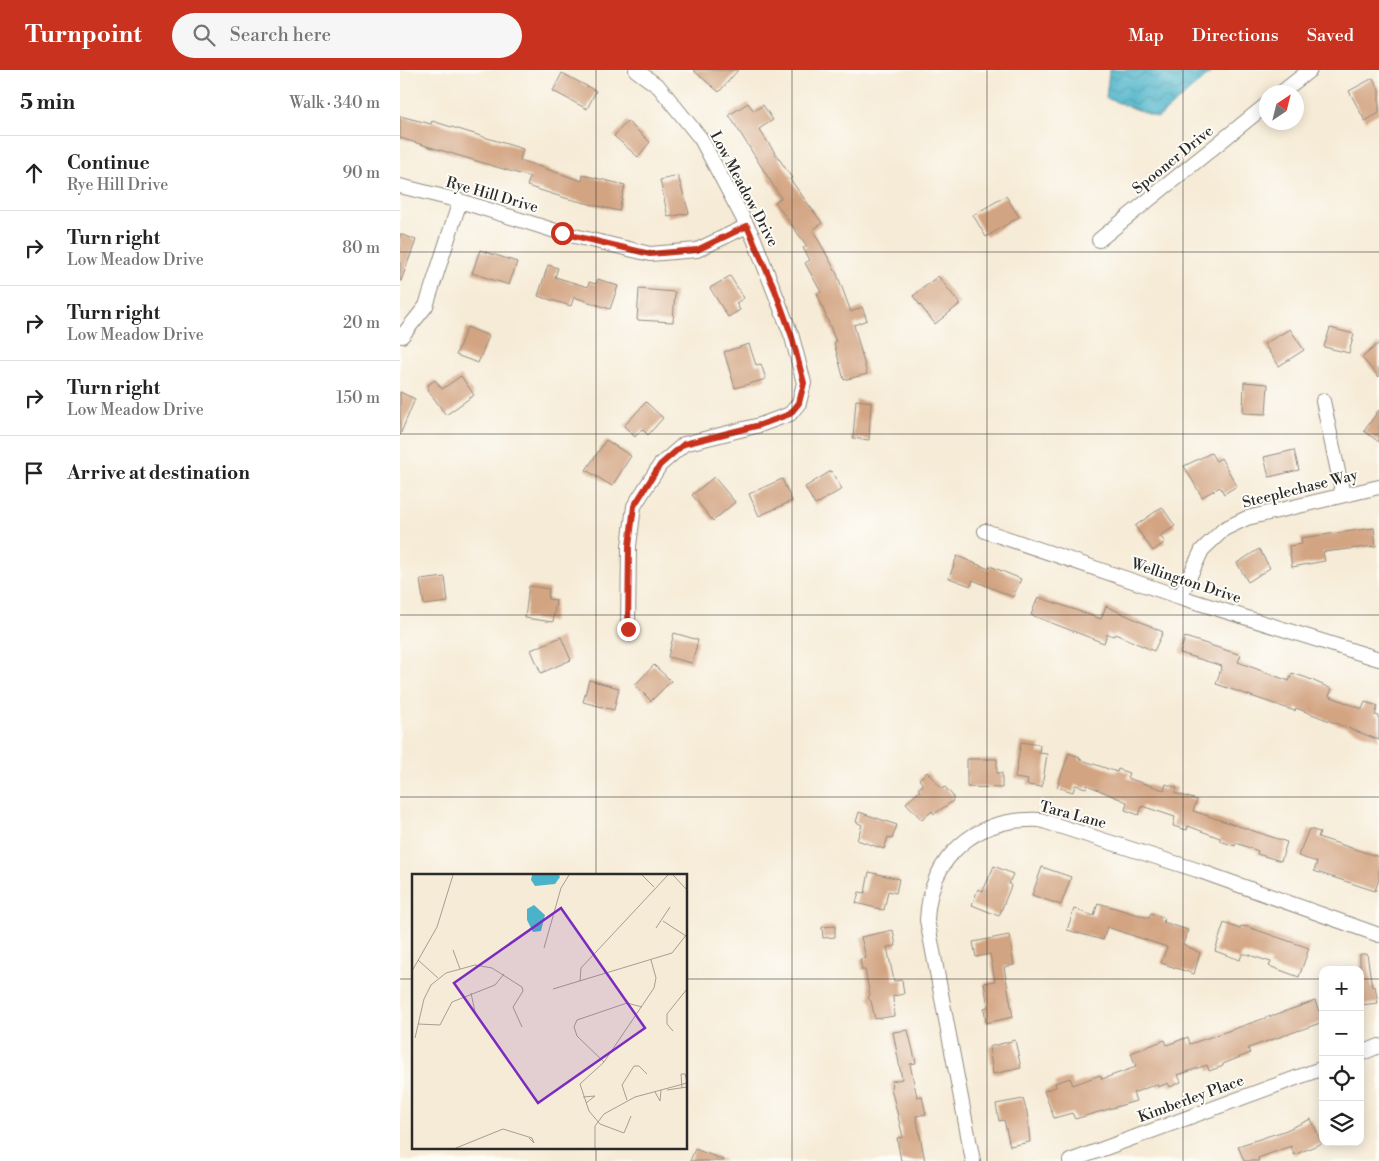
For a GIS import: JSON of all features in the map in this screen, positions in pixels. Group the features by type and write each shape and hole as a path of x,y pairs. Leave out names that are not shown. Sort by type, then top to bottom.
{"street":[{"name":"Low Meadow Drive","path":"628,629 629,546 634,506 660,465 684,444 760,425 790,414 799,403 804,383 792,337 775,290 747,226 701,139 659,87 636,70"},
{"path":"1291,85 1310,70"},
{"name":"Spooner Drive","path":"1099,240 1259,111"},
{"name":"Rye Hill Drive","path":"400,186 460,201 562,233 650,254 697,250 747,226"},
{"path":"402,336 426,306 460,201"},
{"path":"1323,401 1343,495"},
{"name":"Steeplechase Way","path":"1180,597 1202,550 1224,529 1247,518 1379,487"},
{"name":"Wellington Drive","path":"984,531 1180,597 1379,659"},
{"name":"Tara Lane","path":"973,1161 927,920 930,895 941,867 960,844 974,835 999,823 1040,820 1197,870 1379,935"},
{"path":"1364,1052 1379,1046"},
{"name":"Kimberley Place","path":"1070,1161 1319,1069"}],"water":[{"path":"1109,70 1214,70 1158,118 1106,98"}],"building":[{"path":"693,70 738,70 719,92"},
{"path":"562,73 596,91 587,109 553,91"},
{"path":"1373,78 1379,89 1379,113 1365,121 1349,91"},
{"path":"748,103 754,111 763,105 773,120 759,129 792,178 790,179 822,223 813,230 837,274 851,312 862,307 867,320 854,325 867,374 844,380 834,343 836,342 817,293 821,292 805,263 810,260 803,248 807,246 775,202 781,198 729,115"},
{"path":"400,116 431,124 432,121 523,149 520,160 582,181 583,175 625,185 619,211 565,198 527,186 530,177 400,138"},
{"path":"627,121 650,142 638,157 614,136"},
{"path":"678,176 689,213 668,217 660,180"},
{"path":"1006,196 1019,217 986,237 973,215"},
{"path":"400,234 416,240 401,281 400,281"},
{"path":"480,250 517,262 509,285 472,273"},
{"path":"548,265 558,268 555,277 588,287 589,282 596,284 598,279 618,286 610,309 574,297 571,306 538,296"},
{"path":"730,276 744,298 736,303 740,310 728,317 710,288"},
{"path":"938,276 960,304 935,324 913,296"},
{"path":"639,289 675,292 673,322 637,320"},
{"path":"467,327 489,336 478,363 456,355"},
{"path":"1330,328 1354,334 1349,353 1324,347"},
{"path":"1290,329 1304,350 1279,366 1264,344"},
{"path":"1379,343 1379,377 1362,358"},
{"path":"749,344 756,365 761,364 766,379 735,388 724,352"},
{"path":"461,376 474,395 446,415 428,390 428,385 435,380 442,389"},
{"path":"1244,382 1268,384 1266,414 1243,413"},
{"path":"400,392 415,399 400,435"},
{"path":"856,400 871,402 869,440 853,438"},
{"path":"646,402 663,418 648,435 642,429 635,437 624,426"},
{"path":"1379,410 1379,442 1364,431"},
{"path":"606,440 631,456 612,486 586,470"},
{"path":"1294,450 1299,470 1269,477 1264,457"},
{"path":"1211,453 1216,461 1221,458 1237,486 1224,494 1220,487 1202,497 1184,466"},
{"path":"831,471 842,489 815,505 805,487"},
{"path":"714,477 735,502 713,521 692,495"},
{"path":"782,479 792,501 759,516 749,494"},
{"path":"1162,507 1175,526 1160,536 1165,542 1153,551 1135,526"},
{"path":"1374,528 1376,546 1323,552 1325,561 1292,567 1289,546 1302,544 1301,538"},
{"path":"1259,549 1270,568 1248,582 1237,563"},
{"path":"957,556 989,569 990,566 1021,579 1013,597 973,580 971,586 949,578"},
{"path":"445,577 448,602 424,605 420,580"},
{"path":"529,586 549,589 548,599 556,600 553,622 525,618"},
{"path":"1038,597 1101,619 1106,606 1163,632 1154,651 1115,634 1114,636 1107,634 1104,643 1031,615"},
{"path":"674,633 698,640 692,663 668,657"},
{"path":"561,637 571,660 541,673 531,650"},
{"path":"1185,637 1241,655 1238,662 1289,681 1292,673 1307,678 1332,689 1329,696 1362,709 1365,702 1378,706 1375,715 1379,716 1379,740 1296,708 1295,711 1216,684 1222,666 1180,653"},
{"path":"654,665 671,681 651,701 635,685"},
{"path":"589,680 619,688 614,710 583,702"},
{"path":"1021,742 1040,745 1039,753 1047,754 1042,787 1027,785 1028,780 1015,778"},
{"path":"1069,753 1080,757 1079,759 1117,772 1118,769 1129,773 1127,778 1164,790 1166,784 1177,788 1175,793 1197,800 1193,811 1287,842 1281,861 1257,854 1258,851 1236,843 1235,846 1220,841 1220,838 1188,826 1187,830 1173,826 1175,817 1142,806 1139,815 1125,810 1127,802 1087,785 1086,788 1075,785 1073,792 1057,787"},
{"path":"967,759 997,759 997,773 1002,773 1002,788 967,787"},
{"path":"927,772 942,789 945,787 953,796 953,801 934,814 932,811 922,820 906,803 920,791 918,789 923,785 919,779"},
{"path":"859,812 897,825 892,839 888,837 884,849 857,840 862,825 856,822"},
{"path":"1309,829 1320,832 1318,837 1379,857 1379,879 1375,891 1314,871 1317,862 1298,856"},
{"path":"994,866 1013,874 1009,883 1011,886 999,916 972,905 978,889 983,891"},
{"path":"1042,867 1071,877 1061,905 1032,895"},
{"path":"869,872 899,879 896,893 888,891 884,910 856,903 859,892 865,893"},
{"path":"1098,903 1149,918 1151,913 1164,918 1163,922 1188,930 1183,944 1200,953 1194,974 1161,963 1167,947 1107,927 1103,940 1067,930 1074,909 1094,916"},
{"path":"1224,923 1240,929 1241,926 1248,927 1309,948 1299,977 1269,966 1271,962 1246,954 1242,954 1240,960 1215,951"},
{"path":"835,926 835,937 823,938 822,927"},
{"path":"893,930 896,946 887,947 894,981 902,980 904,994 893,996 894,1016 875,1019 871,1001 868,998 870,995 865,970 862,970 860,959 866,958 861,937"},
{"path":"1009,935 1014,965 1004,967 1013,1017 986,1023 984,1008 988,1007 984,983 995,981 990,954 976,957 973,942"},
{"path":"1360,954 1367,954 1372,987 1375,986 1378,1003 1364,1005 1364,966 1360,966"},
{"path":"1315,1001 1319,1012 1319,1023 1248,1048 1250,1053 1223,1064 1223,1066 1209,1071 1207,1065 1178,1075 1181,1082 1170,1087 1168,1083 1158,1087 1157,1084 1133,1093 1136,1101 1075,1119 1072,1113 1054,1118 1044,1091 1056,1087 1055,1083 1070,1078 1073,1085 1100,1075 1102,1079 1136,1067 1131,1053 1165,1040 1167,1045 1188,1037 1190,1044"},
{"path":"908,1030 916,1063 910,1064 917,1097 922,1096 926,1114 916,1116 925,1161 901,1161 897,1138 903,1137 891,1088 892,1081 902,1079 893,1032"},
{"path":"1015,1040 1021,1068 993,1074 989,1047"},
{"path":"1023,1099 1027,1112 1030,1142 1010,1146 1004,1120 999,1121 996,1104"},
{"path":"1311,1119 1319,1136 1319,1144 1294,1155 1291,1146 1258,1158 1259,1161 1244,1161 1238,1146 1284,1131"},
{"path":"695,1149 724,1160 724,1161 690,1161"}],"route":[{"path":"562,233 650,254 697,250 747,226 775,290 792,337 804,383 799,403 790,414 760,425 684,444 660,465 634,506 629,546 628,629"}]}
